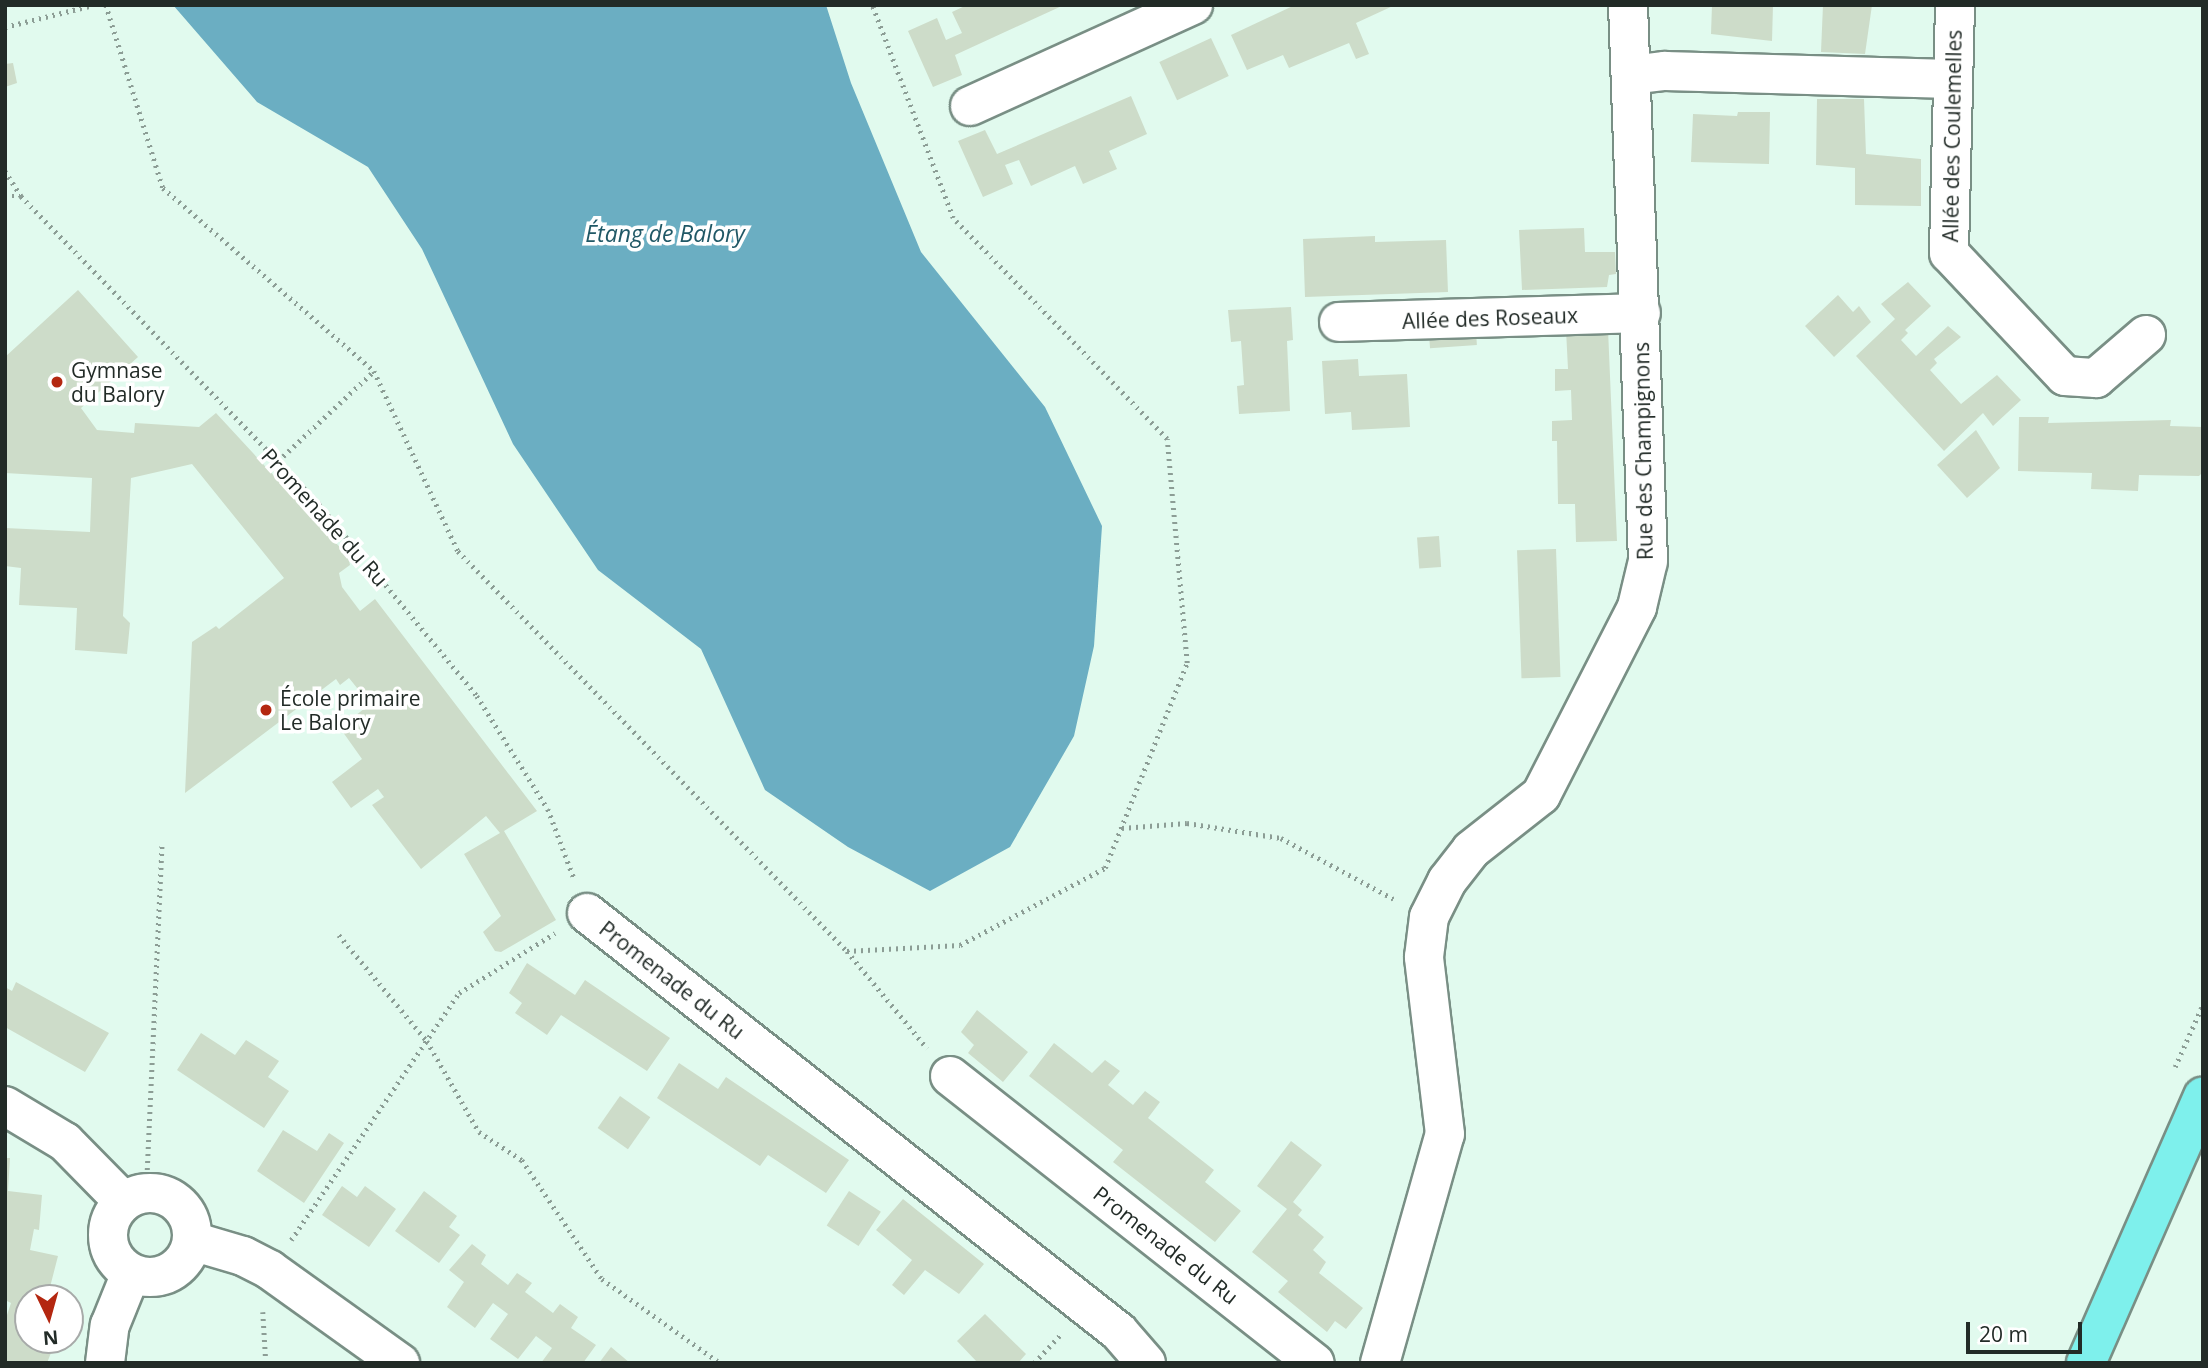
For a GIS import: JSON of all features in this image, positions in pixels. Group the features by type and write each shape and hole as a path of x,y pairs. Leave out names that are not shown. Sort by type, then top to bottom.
{"main road":[{"path":"2085,1363 2203,1097"}],"street":[{"path":"970,106 1193,5"},
{"name":"Rue des Champignons","path":"1380,1363 1445,1134 1424,957 1429,917 1447,881 1471,850 1541,794 1637,607 1648,561 1628,5"},
{"name":"Allée des Coulemelles","path":"1955,5 1951,79 1949,253 2065,376 2096,378 2146,335"},
{"path":"1631,75 1664,71 1951,79"},
{"name":"Allée des Roseaux","path":"1339,323 1641,313"},
{"name":"Promenade du Ru","path":"587,913 1119,1332 1146,1363"},
{"name":"Promenade du Ru","path":"950,1076 1315,1363"},
{"path":"5,1106 65,1142 136,1198"},
{"path":"163,1195 181,1208 191,1226 192,1241 188,1254 170,1272 144,1277 131,1273 120,1265 108,1240 114,1213 136,1198 163,1195"},
{"path":"192,1241 243,1256 270,1270 400,1363"},
{"path":"105,1363 110,1325 131,1273"}],"path":[{"path":"5,27 93,5"},
{"path":"106,5 163,188 374,371 458,551 847,951 950,1076"},
{"path":"847,951 960,945 1105,868 1187,663 1167,439 953,218 872,5"},
{"name":"Promenade du Ru","path":"5,171 21,197 319,504 477,696 548,809 587,913"},
{"path":"5,195 21,197"},
{"path":"278,461 374,371"},
{"path":"1122,828 1188,823 1281,838 1429,917"},
{"path":"136,1198 145,1153 162,843"},
{"path":"270,1270 459,993 587,913"},
{"path":"339,935 427,1041 479,1132 522,1160 602,1279 720,1363"}],"water":[{"name":"Étang de Balory","path":"173,5 826,5 851,83 921,252 1045,407 1102,526 1094,646 1074,736 1010,847 930,891 848,847 765,790 701,649 598,570 513,444 422,249 368,167 257,102"}],"building":[{"path":"967,5 1064,5 955,55 962,75 933,87 908,31 937,18 946,40 962,33 952,12"},
{"path":"1295,5 1395,5 1356,23 1369,54 1356,59 1349,43 1289,68 1283,55 1247,70 1231,35"},
{"path":"1712,5 1773,5 1772,41 1711,34"},
{"path":"1823,5 1872,5 1865,54 1821,52"},
{"path":"1211,38 1229,76 1177,100 1159,62"},
{"path":"13,63 17,83 5,87 5,64"},
{"path":"1131,96 1147,134 1109,151 1117,169 1083,184 1075,166 1031,186 1019,160 1005,165 1013,184 983,197 958,141 985,130 997,154"},
{"path":"1817,99 1864,99 1866,154 1921,159 1921,206 1855,205 1855,168 1816,165"},
{"path":"1738,112 1770,112 1769,164 1691,162 1693,114 1737,116"},
{"path":"1584,228 1585,252 1615,252 1616,274 1609,275 1607,287 1522,290 1519,230"},
{"path":"1375,236 1375,242 1446,240 1448,292 1305,297 1303,239"},
{"path":"1908,282 1931,306 1905,330 1908,333 1901,340 1916,356 1948,326 1961,337 1934,359 1937,363 1930,370 1961,404 1997,375 2021,400 1993,426 1983,413 1944,451 1856,356 1895,319 1881,304"},
{"path":"78,290 138,357 81,408 97,430 134,433 135,423 199,427 216,413 348,556 350,565 339,573 342,587 360,611 375,599 537,811 504,831 556,920 501,952 495,951 483,932 501,916 464,854 500,833 486,816 421,869 372,805 384,797 378,789 351,808 332,782 362,759 340,728 370,704 349,678 340,685 336,679 185,793 192,642 216,626 219,629 284,578 192,464 131,478 123,616 130,623 127,654 75,650 77,608 19,605 21,568 5,566 5,528 90,532 92,478 5,473 5,357"},
{"path":"1838,295 1853,312 1859,306 1871,322 1834,357 1805,326"},
{"path":"1291,307 1293,340 1287,341 1290,411 1239,414 1237,386 1244,385 1241,341 1231,342 1228,310"},
{"path":"1608,329 1617,541 1576,542 1575,504 1558,504 1557,441 1552,441 1552,421 1572,420 1571,390 1555,391 1555,369 1568,369 1566,330"},
{"path":"1476,332 1477,345 1430,348 1429,335"},
{"path":"1358,359 1359,376 1407,374 1410,427 1352,430 1351,412 1325,414 1322,361"},
{"path":"2019,417 2049,417 2048,423 2171,420 2170,426 2203,427 2203,472 2199,476 2139,475 2138,491 2091,489 2092,473 2018,471"},
{"path":"1976,430 2000,468 1967,498 1937,465"},
{"path":"1439,536 1441,567 1419,568 1417,538"},
{"path":"1556,549 1560,677 1521,678 1517,550"},
{"path":"527,963 575,995 585,980 670,1038 647,1071 561,1015 547,1035 515,1013 522,1003 509,993"},
{"path":"16,982 109,1033 85,1072 5,1027 5,987 12,991"},
{"path":"977,1010 1028,1052 1003,1082 968,1053 974,1045 961,1032"},
{"path":"201,1033 235,1055 246,1040 279,1061 268,1077 289,1091 264,1128 177,1070"},
{"path":"1054,1043 1092,1073 1105,1060 1120,1071 1108,1085 1133,1105 1145,1091 1160,1102 1148,1118 1214,1170 1205,1182 1241,1211 1215,1242 1113,1162 1123,1150 1029,1076"},
{"path":"679,1063 718,1089 726,1077 849,1160 826,1193 768,1155 760,1166 657,1098"},
{"path":"620,1096 650,1117 628,1149 598,1128"},
{"path":"283,1130 317,1151 329,1133 344,1143 304,1203 257,1171"},
{"path":"1291,1141 1322,1165 1293,1202 1302,1210 1298,1215 1324,1237 1313,1250 1326,1262 1319,1273 1363,1308 1346,1329 1335,1321 1327,1332 1278,1292 1288,1281 1252,1252 1287,1209 1257,1186"},
{"path":"5,1158 10,1158 8,1191 42,1195 39,1230 34,1229 30,1250 58,1256 51,1284 14,1284 14,1354 51,1354 47,1363 5,1363 5,1321 11,1303 5,1300"},
{"path":"342,1186 357,1197 365,1186 396,1209 369,1247 322,1215"},
{"path":"424,1191 457,1216 449,1227 460,1235 439,1263 395,1231"},
{"path":"849,1191 881,1212 859,1246 827,1225"},
{"path":"903,1199 984,1264 959,1294 925,1270 904,1295 892,1285 912,1260 876,1230"},
{"path":"472,1244 486,1255 481,1264 508,1285 517,1273 532,1283 525,1292 553,1313 560,1304 578,1317 571,1328 596,1345 583,1363 541,1363 552,1348 536,1336 518,1359 490,1339 508,1314 493,1303 475,1328 447,1307 464,1282 449,1270"},
{"path":"985,1314 1026,1354 1018,1363 978,1363 957,1341"},
{"path":"611,1347 630,1363 599,1363"}],"place":[{"name":"Gymnase du Balory","path":"57,382"},
{"name":"École primaire Le Balory","path":"266,710"}]}
